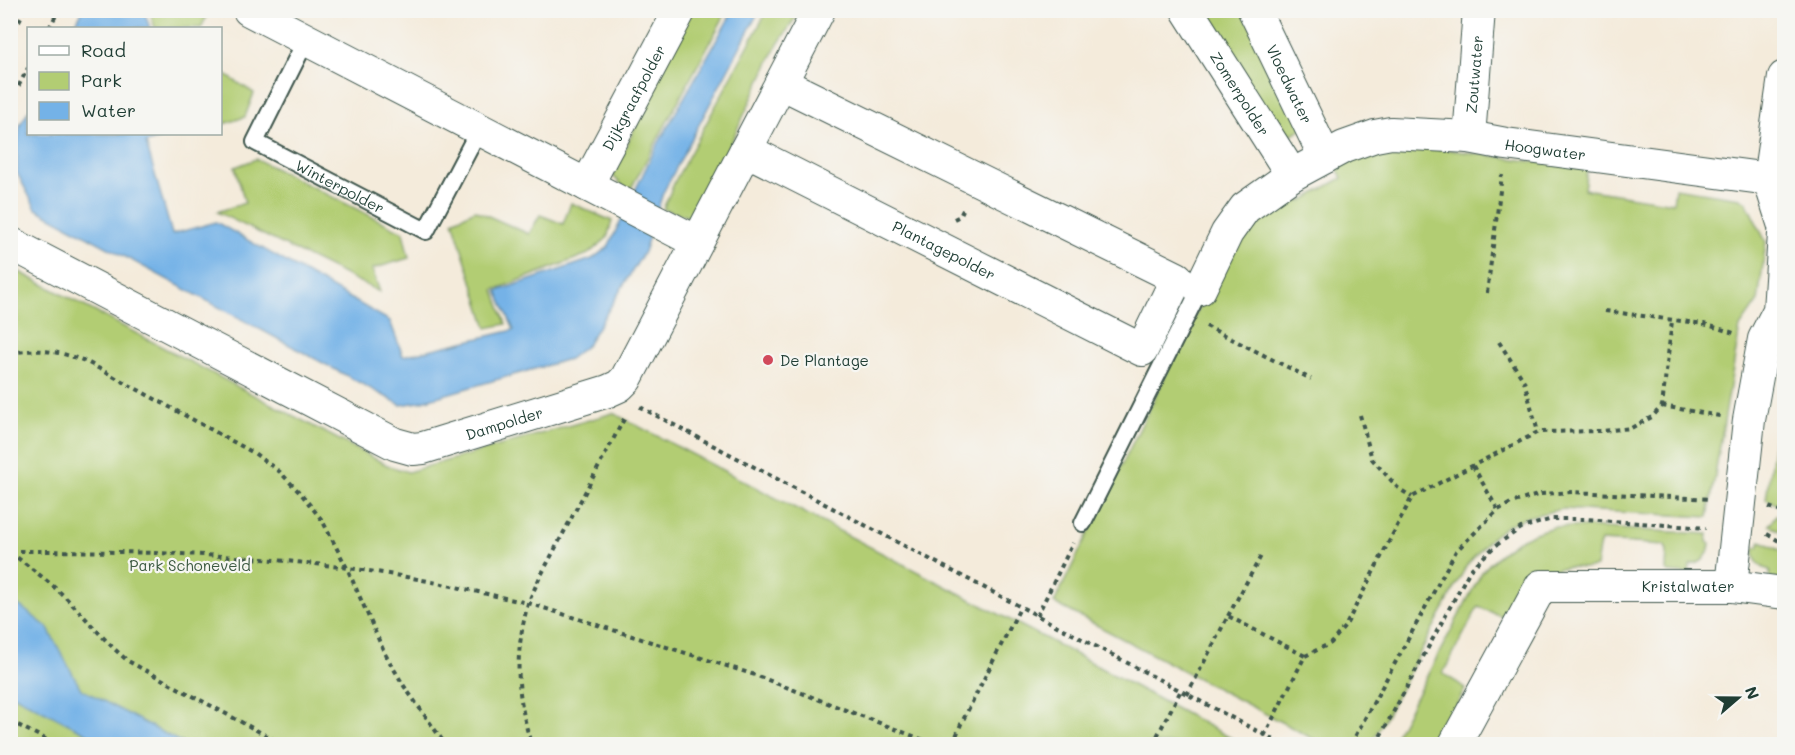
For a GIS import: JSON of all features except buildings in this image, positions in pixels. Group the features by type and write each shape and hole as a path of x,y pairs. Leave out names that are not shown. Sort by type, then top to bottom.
{"street":[{"path":"249,10 299,27 479,130 697,242"},
{"name":"Dijkgraafpolder","path":"587,185 680,10"},
{"name":"Dampolder","path":"10,243 395,444 405,447 423,448 621,397 618,386 631,370 819,10"},
{"name":"Zomerpolder","path":"1187,10 1292,175"},
{"name":"Vloedwater","path":"1254,10 1325,157"},
{"name":"Zoutwater","path":"1468,137 1479,10"},
{"path":"1785,77 1769,179 1785,226"},
{"path":"781,83 1189,283"},
{"name":"Hoogwater","path":"1325,157 1359,141 1391,133 1468,137 1769,179"},
{"name":"Plantagepolder","path":"746,150 1153,355"},
{"path":"1153,355 1189,283 1245,208 1292,175 1325,157"},
{"name":"Kristalwater","path":"1455,744 1541,586 1731,586 1749,420 1764,339 1779,310 1785,234"},
{"path":"1731,586 1785,593"}],"lane":[{"name":"Winterpolder","path":"299,27 255,142 265,148 426,231 479,130"},
{"path":"1083,523 1153,355"}],"path":[{"path":"10,37 25,10"},
{"path":"50,27 59,10"},
{"path":"10,102 27,70"},
{"path":"933,244 942,225 960,216 979,180"},
{"path":"1487,293 1500,191"},
{"path":"1605,311 1704,324 1742,335"},
{"path":"1260,744 1305,656 1332,643 1346,625 1412,497 1538,432 1631,428 1652,417 1662,406 1672,321"},
{"path":"1215,331 1311,379"},
{"path":"1499,342 1524,381 1538,432"},
{"path":"10,353 43,350 66,353 87,362 254,453 280,472 322,520 347,568 385,654 445,744"},
{"path":"531,744 518,690 522,627 528,603 621,397 1282,744"},
{"path":"1662,406 1709,414"},
{"path":"1360,415 1372,459 1398,488 1412,497"},
{"path":"1473,466 1498,510"},
{"path":"1037,616 1083,523"},
{"path":"10,552 134,551 230,557 347,568 411,578 528,603 755,675 934,744"},
{"path":"10,552 55,588 109,645 129,661 282,744"},
{"path":"1187,695 1261,556"},
{"path":"953,744 1020,608"},
{"path":"1228,616 1305,656"},
{"path":"1153,744 1181,692"},
{"path":"10,734 13,722 55,744"}],"green space":[{"path":"150,11 209,11 201,27 155,27"},
{"path":"687,11 727,11 629,192 613,176"},
{"path":"767,11 800,11 776,47 695,219 663,209 675,181"},
{"path":"1196,11 1245,11 1304,128 1278,141"},
{"path":"222,73 254,93 245,117 222,125"},
{"path":"1386,141 1587,169 1584,189 1673,203 1675,188 1740,198 1746,202 1766,242 1758,301 1740,327 1708,517 1562,509 1527,517 1508,525 1491,538 1467,565 1371,744 1323,744 1054,603 1235,234 1289,185 1300,202 1342,178 1333,160"},
{"path":"256,159 403,232 409,258 372,269 380,292 217,212 245,203 235,167"},
{"path":"571,203 612,221 607,238 588,254 494,290 506,324 487,328 453,221 475,210 529,234 540,215 563,224"},
{"name":"Park Schoneveld","path":"10,267 389,466 408,472 613,413 1060,646 1242,744 17,744 10,741"},
{"path":"1784,370 1784,508 1766,499"},
{"path":"1776,515 1784,518 1784,533 1769,525"},
{"path":"1554,527 1708,534 1707,542 1710,544 1704,559 1690,565 1689,574 1666,570 1667,550 1664,545 1601,541 1596,567 1568,567 1537,576 1522,589 1504,616 1478,607 1443,673 1465,689 1436,744 1391,744 1482,572 1514,544"},
{"path":"1761,541 1784,552 1784,581 1769,579 1770,570 1757,562 1754,547 1758,547"}],"water":[{"path":"83,10 144,11 150,27 74,27"},
{"path":"733,11 759,11 663,193 644,252 587,345 569,359 419,402 401,405 36,209 17,173 20,125 27,113 27,135 173,135 146,143 172,234 216,222 390,321 403,356 514,330 497,291 592,259 608,247 654,151"},
{"path":"11,599 47,627 81,689 184,744 107,744 11,694"}],"place":[{"name":"De Plantage","path":"768,360"}]}
